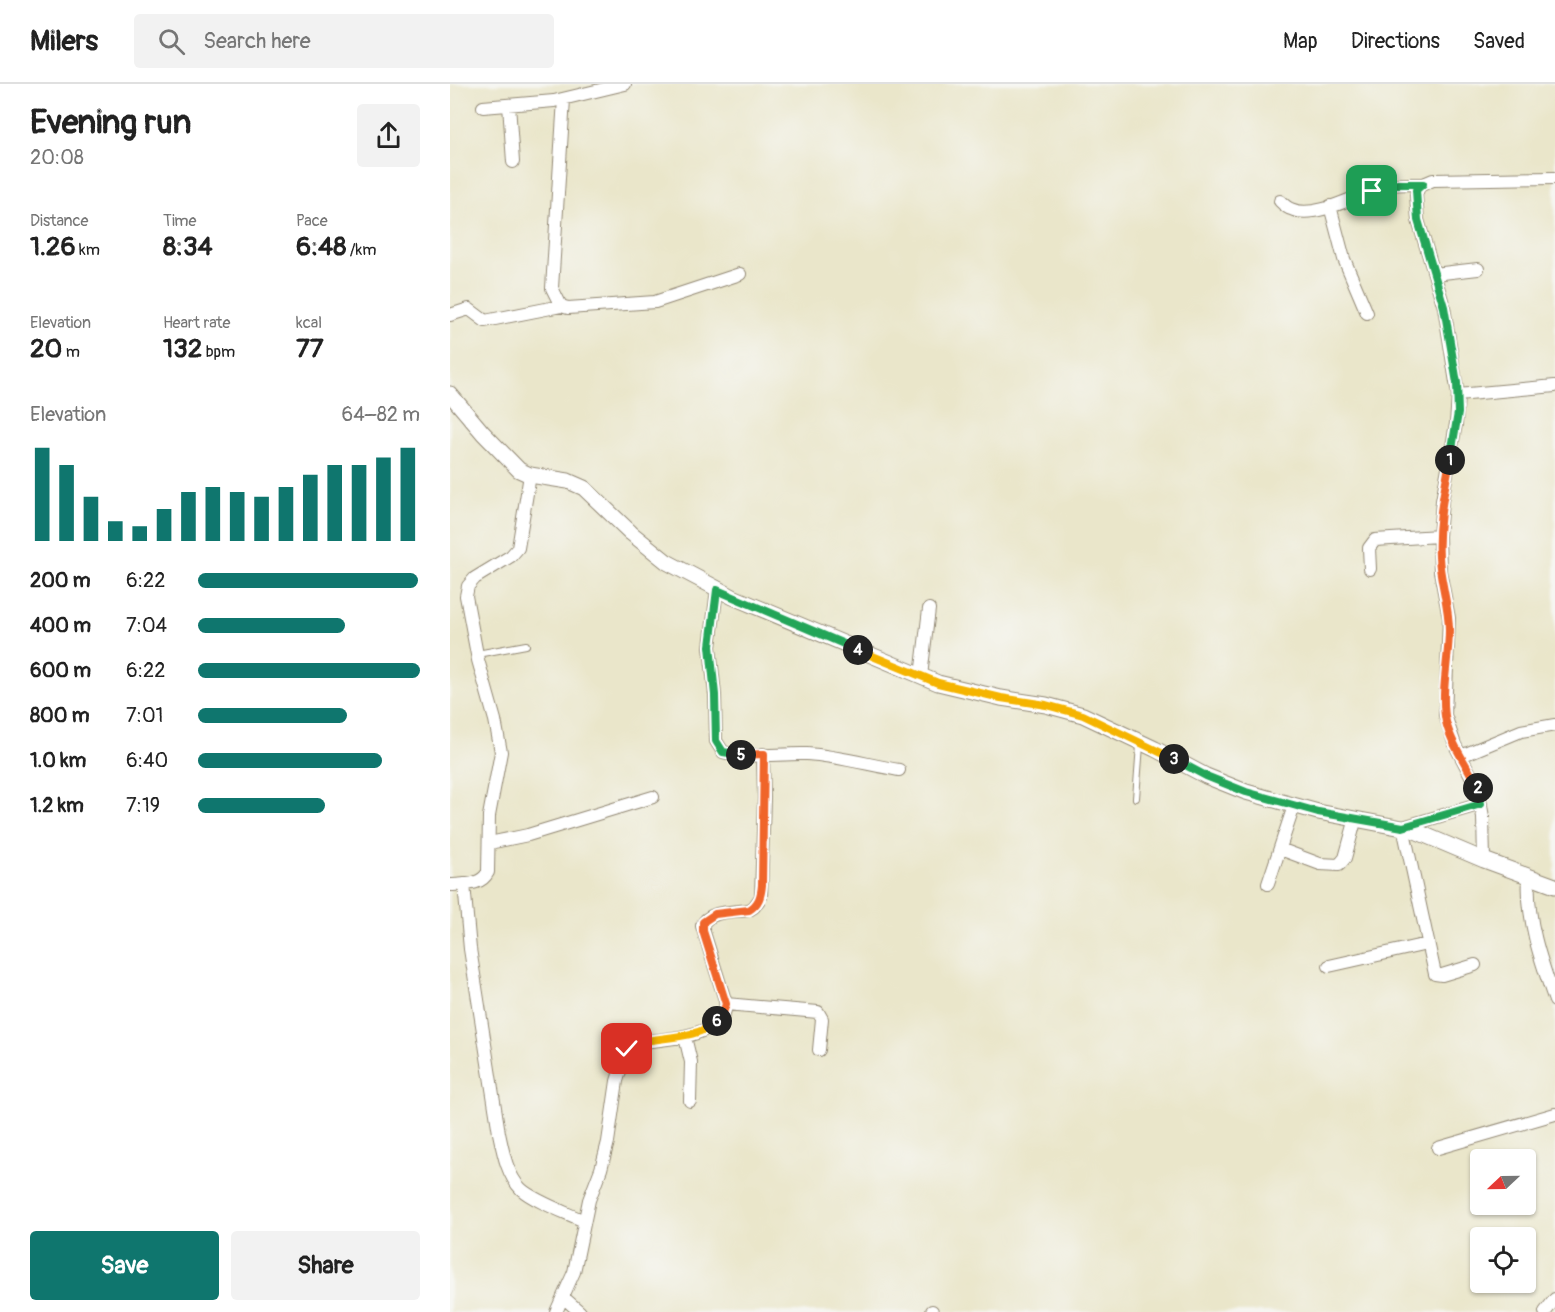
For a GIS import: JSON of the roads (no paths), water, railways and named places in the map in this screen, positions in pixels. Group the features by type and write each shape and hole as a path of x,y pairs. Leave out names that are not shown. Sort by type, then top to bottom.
{"street":[{"path":"483,107 564,99 625,84"},
{"path":"561,306 552,288 564,99"},
{"path":"508,105 513,162"},
{"path":"1484,860 1478,789 1451,734 1445,716 1449,618 1440,572 1439,536 1442,501 1456,424 1458,395 1444,307 1418,220 1416,190 1433,180 1555,178"},
{"path":"1280,201 1289,209 1298,212 1330,206 1384,186 1423,184"},
{"path":"1330,206 1344,259 1367,313"},
{"path":"1434,274 1478,269"},
{"path":"450,315 469,309 483,320 488,321 561,306 580,308 656,302 740,274"},
{"path":"1458,395 1555,387"},
{"path":"450,394 519,470 530,475 555,478 584,488 631,533 667,562 717,590 921,676 975,693 1066,709 1141,742 1206,776 1246,792 1294,806 1403,827 1555,886"},
{"path":"450,885 478,882 487,876 489,816 501,753 498,730 477,654 466,597 468,586 475,578 511,556 518,548 530,475"},
{"path":"1370,569 1369,548 1375,540 1439,536"},
{"path":"717,590 710,646 715,695 716,741 720,750 729,754 822,756 899,770"},
{"path":"921,676 929,609"},
{"path":"1461,756 1521,731 1555,725"},
{"path":"556,1312 574,1272 589,1200 608,1142 617,1081 627,1049 638,1042 685,1037 713,1025 722,1016 726,1004 702,926 710,916 749,910 754,907 760,897 764,820 764,754"},
{"path":"489,843 528,835 653,797"},
{"path":"1403,827 1481,804"},
{"path":"1268,884 1294,806"},
{"path":"1280,849 1320,864 1339,865 1345,858 1356,819"},
{"path":"1403,827 1434,972 1437,975 1475,965"},
{"path":"1529,877 1530,916 1555,1000"},
{"path":"464,884 470,949 499,1133 506,1163 516,1183 526,1193 584,1221"},
{"path":"1329,966 1427,944"},
{"path":"726,1004 818,1012 822,1018 819,1050"},
{"path":"685,1037 691,1062 690,1101"},
{"path":"1438,1148 1555,1114"},
{"path":"563,1297 580,1312"},
{"path":"1545,1312 1555,1299"}],"lane":[{"path":"477,654 526,645"},
{"path":"1136,798 1141,742"}]}
